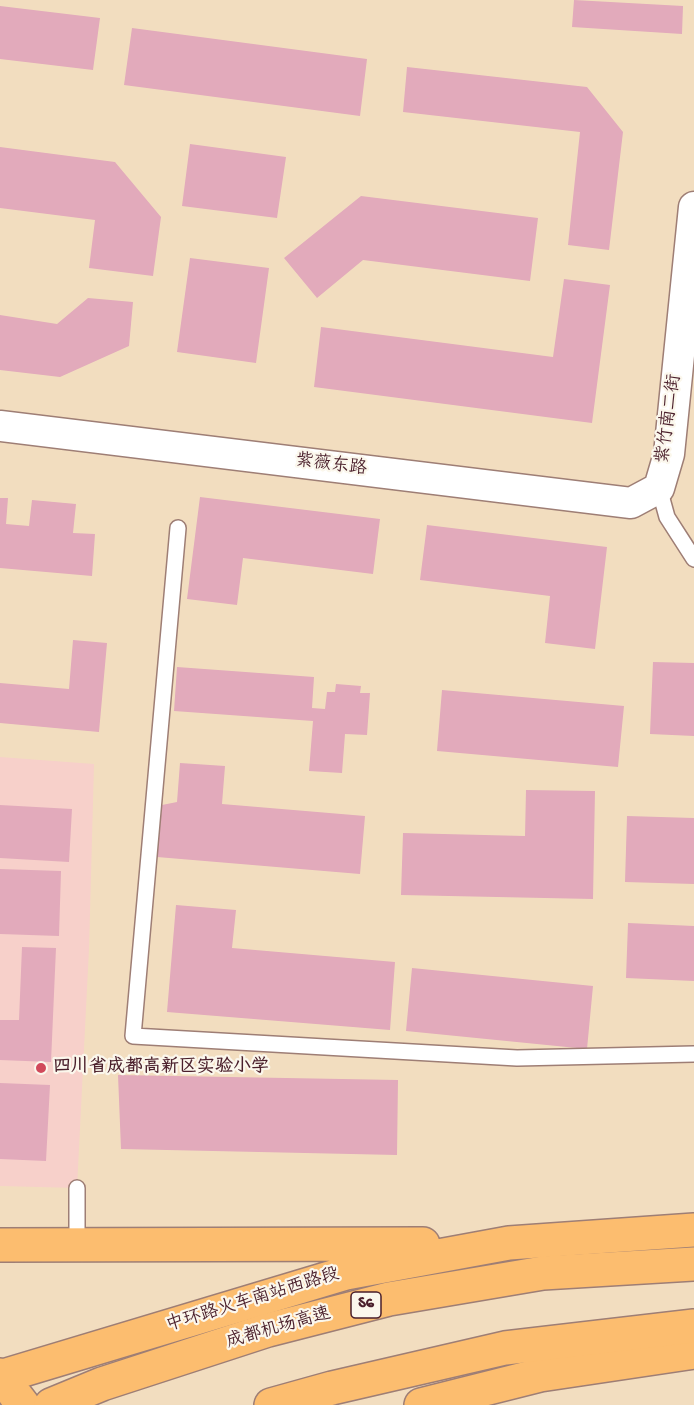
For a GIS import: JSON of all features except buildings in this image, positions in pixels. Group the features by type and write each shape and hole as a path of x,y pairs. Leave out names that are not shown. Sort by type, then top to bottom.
{"main road":[{"name":"中环路火车南站西路段","path":"0,1245 509,1243 694,1230"},
{"name":"中环路火车南站西路段","path":"23,1405 1,1376 346,1273 509,1243"},
{"name":"成都机场高速","path":"51,1405 102,1384 268,1330 389,1299 543,1273 694,1264"},
{"path":"271,1405 332,1388 505,1348 694,1326"},
{"path":"421,1405 540,1375 694,1352"}],"street":[{"name":"紫竹南二街","path":"659,488 669,454 694,207"},
{"name":"紫薇东路","path":"0,426 631,503 659,488"}],"lane":[{"path":"659,488 667,517 694,559"},
{"path":"178,528 133,1036 517,1058 694,1054"},
{"path":"77,1188 77,1245"}],"shaded area":[{"name":"四川省成都高新区实验小学","path":"0,757 94,764 89,949 77,1188 0,1186"}],"place":[{"name":"四川省成都高新区实验小学","path":"41,1068"}]}
